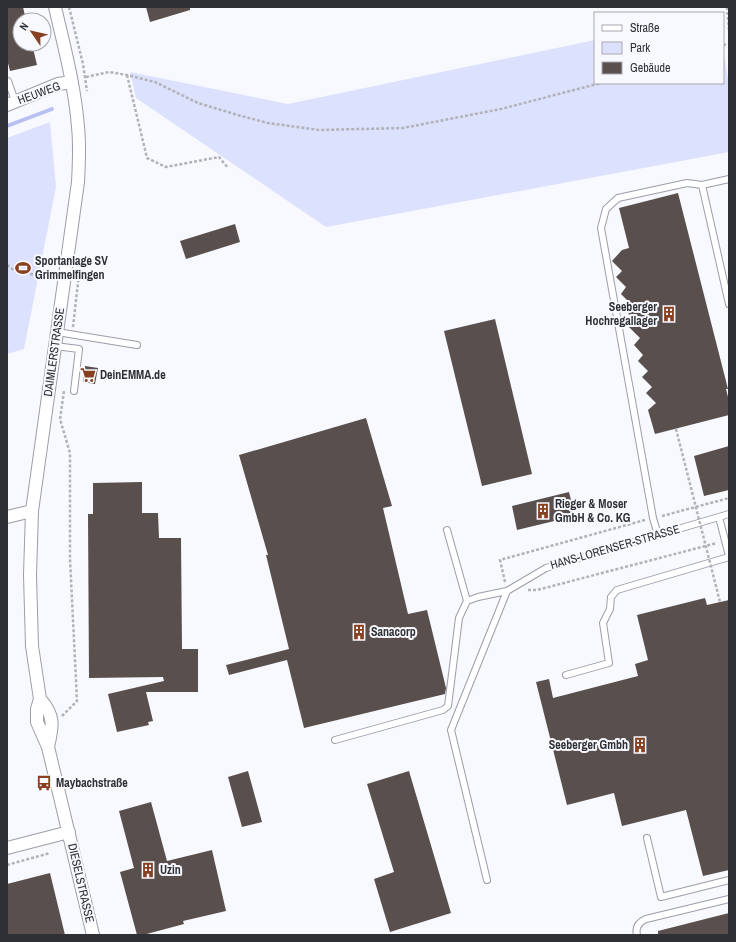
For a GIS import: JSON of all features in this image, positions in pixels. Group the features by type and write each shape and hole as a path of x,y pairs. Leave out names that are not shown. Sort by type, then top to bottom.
{"street":[{"name":"DAIMLERSTRASSE","path":"55,7 72,82 78,126 78,182 32,511 30,575 32,646 40,699 37,708 37,722 48,747 69,832"},
{"name":"HEUWEG","path":"11,103 58,84 72,82"},
{"path":"7,517 32,511"},
{"path":"7,848 69,832"},
{"name":"DIESELSTRASSE","path":"69,832 93,935"}],"lane":[{"path":"8,81 11,103"},
{"path":"658,535 653,518 601,228 606,209 618,198 688,183 702,185 729,179"},
{"path":"702,185 729,304"},
{"path":"57,332 137,346"},
{"path":"55,346 80,349 74,391"},
{"name":"HANS-LORENSER-STRASSE","path":"467,601 506,591 546,568 729,514"},
{"path":"566,675 609,663 602,623 610,609 611,597 617,590 729,556 718,517"},
{"path":"335,740 443,710 448,706 460,618 467,601 447,530"},
{"path":"487,880 451,730 506,591"},
{"path":"647,838 661,897 729,880"},
{"path":"637,935 637,927 646,919 729,899"}],"path":[{"path":"69,7 86,77 110,72 127,75 155,82 198,103 241,116 319,130 403,128 501,108 598,84"},
{"path":"727,7 729,30"},
{"path":"127,75 147,158 166,167 219,158 228,168"},
{"path":"7,266 14,270 48,278"},
{"path":"676,429 720,602"},
{"path":"7,865 50,853"}],"green space":[{"path":"594,40 594,84 724,84 724,54 729,85 729,152 326,227 136,98 130,72 288,104"},
{"name":"Sportanlage SV Grimmelfingen","path":"50,122 56,187 24,349 7,354 7,138"}],"building":[{"path":"7,7 23,7 24,12 12,12 12,52 34,52 37,65 10,71 7,59"},
{"path":"146,7 190,7 190,10 150,22"},
{"name":"Seeberger Hochregallager","path":"678,193 728,389 726,389 729,401 729,415 655,434 648,410 656,403 646,393 652,387 642,377 648,371 638,361 643,355 634,345 640,338 628,326 634,319 624,309 630,303 621,294 626,287 616,277 622,271 612,261 622,250 629,248 619,208"},
{"path":"235,224 240,242 186,259 180,241"},
{"path":"495,319 532,474 482,486 444,331"},
{"path":"85,366 98,368 95,384 83,382"},
{"name":"Sanacorp","path":"366,418 392,506 383,508 408,614 427,610 446,688 445,694 304,728 287,660 229,675 226,665 289,649 266,555 268,555 239,455"},
{"path":"729,446 729,490 704,496 694,456"},
{"path":"142,482 142,513 158,513 159,538 181,538 182,649 198,649 198,692 146,692 153,721 148,722 149,725 117,732 108,694 164,681 163,677 89,678 88,514 93,514 93,483"},
{"name":"Rieger & Moser GmbH & Co. KG","path":"569,492 575,516 517,530 512,506"},
{"name":"Seeberger Gmbh","path":"705,598 707,605 729,600 729,870 703,876 686,810 622,826 614,793 567,805 536,682 549,679 553,698 638,676 635,664 648,660 637,615"},
{"path":"248,771 262,822 242,827 228,777"},
{"path":"409,771 451,913 390,932 374,879 394,872 367,784"},
{"name":"Uzin","path":"151,802 167,861 212,850 226,911 183,921 184,924 143,935 137,935 120,872 134,868 119,811"},
{"path":"50,873 65,935 7,935 7,884"},
{"path":"729,913 729,935 658,935 658,931"}],"waterway":[{"path":"7,126 52,109"}],"place":[{"name":"Sportanlage SV Grimmelfingen","path":"23,268"},
{"name":"Seeberger Hochregallager","path":"669,314"},
{"name":"DeinEMMA.de","path":"88,375"},
{"name":"Rieger & Moser GmbH & Co. KG","path":"543,511"},
{"name":"Sanacorp","path":"359,632"},
{"name":"Seeberger Gmbh","path":"640,745"},
{"name":"Maybachstraße","path":"44,783"},
{"name":"Uzin","path":"148,870"}]}
